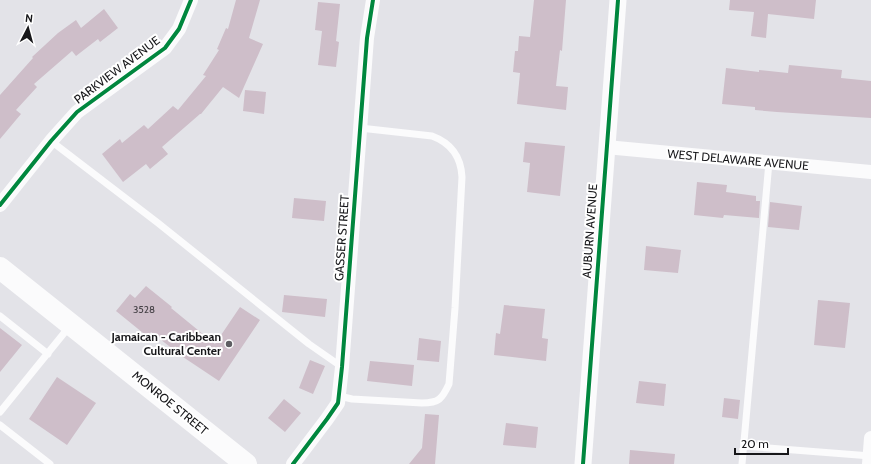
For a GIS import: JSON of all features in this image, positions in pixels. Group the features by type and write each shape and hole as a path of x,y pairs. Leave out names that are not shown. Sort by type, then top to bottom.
{"main road":[{"name":"MONROE STREET","path":"1,271 71,324 246,464"}],"street":[{"name":"PARKVIEW AVENUE","path":"0,205 51,141 77,112 165,48 179,29 191,0"},
{"name":"GASSER STREET","path":"293,464 338,403 367,38 373,0"},
{"name":"AUBURN AVENUE","path":"583,464 618,0"},
{"name":"WEST DELAWARE AVENUE","path":"606,147 871,172"},
{"path":"870,458 871,438"}],"lane":[{"path":"339,396 352,399 422,403 431,403 439,400 449,384 455,308 462,177 461,165 455,154 441,140 432,136 360,128"},
{"path":"51,141 158,223 309,344 342,367"},
{"path":"742,464 769,162"},
{"path":"0,316 48,354"},
{"path":"0,412 71,324"},
{"path":"0,425 50,464"},
{"path":"744,446 870,458"}],"building":[{"path":"236,0 260,0 249,38 263,44 239,98 223,87 201,114 162,147 168,154 150,169 146,164 123,182 102,154 120,139 122,143 144,125 148,129 173,106 178,110 206,76 203,75 219,50 217,49 226,28 228,29"},
{"path":"534,0 566,0 562,51 560,50 556,86 568,87 566,110 517,104 520,73 513,72 515,51 518,51 519,36 530,37"},
{"path":"730,0 816,0 814,19 768,14 766,38 751,36 754,12 729,10"},
{"path":"318,2 340,4 336,41 339,42 336,67 318,65 322,31 315,30"},
{"path":"104,9 118,28 100,42 98,39 76,56 72,51 34,84 37,87 16,110 21,114 0,139 0,95 33,58 32,57 58,33 76,20 81,28"},
{"path":"789,65 842,70 841,78 871,81 871,118 755,110 755,107 722,104 726,68 759,72 759,70 788,73"},
{"path":"245,90 266,92 264,114 243,111"},
{"path":"525,142 565,146 560,196 527,192 530,163 523,162"},
{"path":"697,182 727,185 726,192 756,196 756,201 760,201 759,218 724,215 723,218 694,215"},
{"path":"294,198 326,201 324,221 292,218"},
{"path":"770,202 802,206 799,230 768,227"},
{"path":"646,246 681,250 678,273 644,270"},
{"path":"146,286 215,344 240,307 260,320 219,381 183,357 151,332 148,337 116,311 130,294 135,298"},
{"path":"284,295 327,299 325,317 282,312"},
{"path":"818,300 850,303 845,348 814,345"},
{"path":"504,305 545,309 542,338 548,339 546,361 494,355 496,333 500,334"},
{"path":"0,328 22,345 0,372"},
{"path":"419,338 441,341 439,362 417,360"},
{"path":"310,360 325,366 313,394 299,388"},
{"path":"370,361 414,365 412,386 367,381"},
{"path":"57,377 96,403 67,445 29,419"},
{"path":"639,381 666,384 664,406 636,403"},
{"path":"724,398 740,400 738,419 722,417"},
{"path":"284,399 301,413 285,432 268,418"},
{"path":"425,414 439,415 435,464 409,464 422,448"},
{"path":"506,423 538,427 536,448 503,445"},
{"path":"630,450 675,454 674,464 629,464"}],"cycle path":[{"path":"0,205 51,141 77,112 165,48 179,29 191,0"},
{"path":"293,464 338,403 367,38 373,0"},
{"path":"583,464 618,0"}],"place":[{"name":"Jamaican - Caribbean Cultural Center","path":"229,344"}]}
